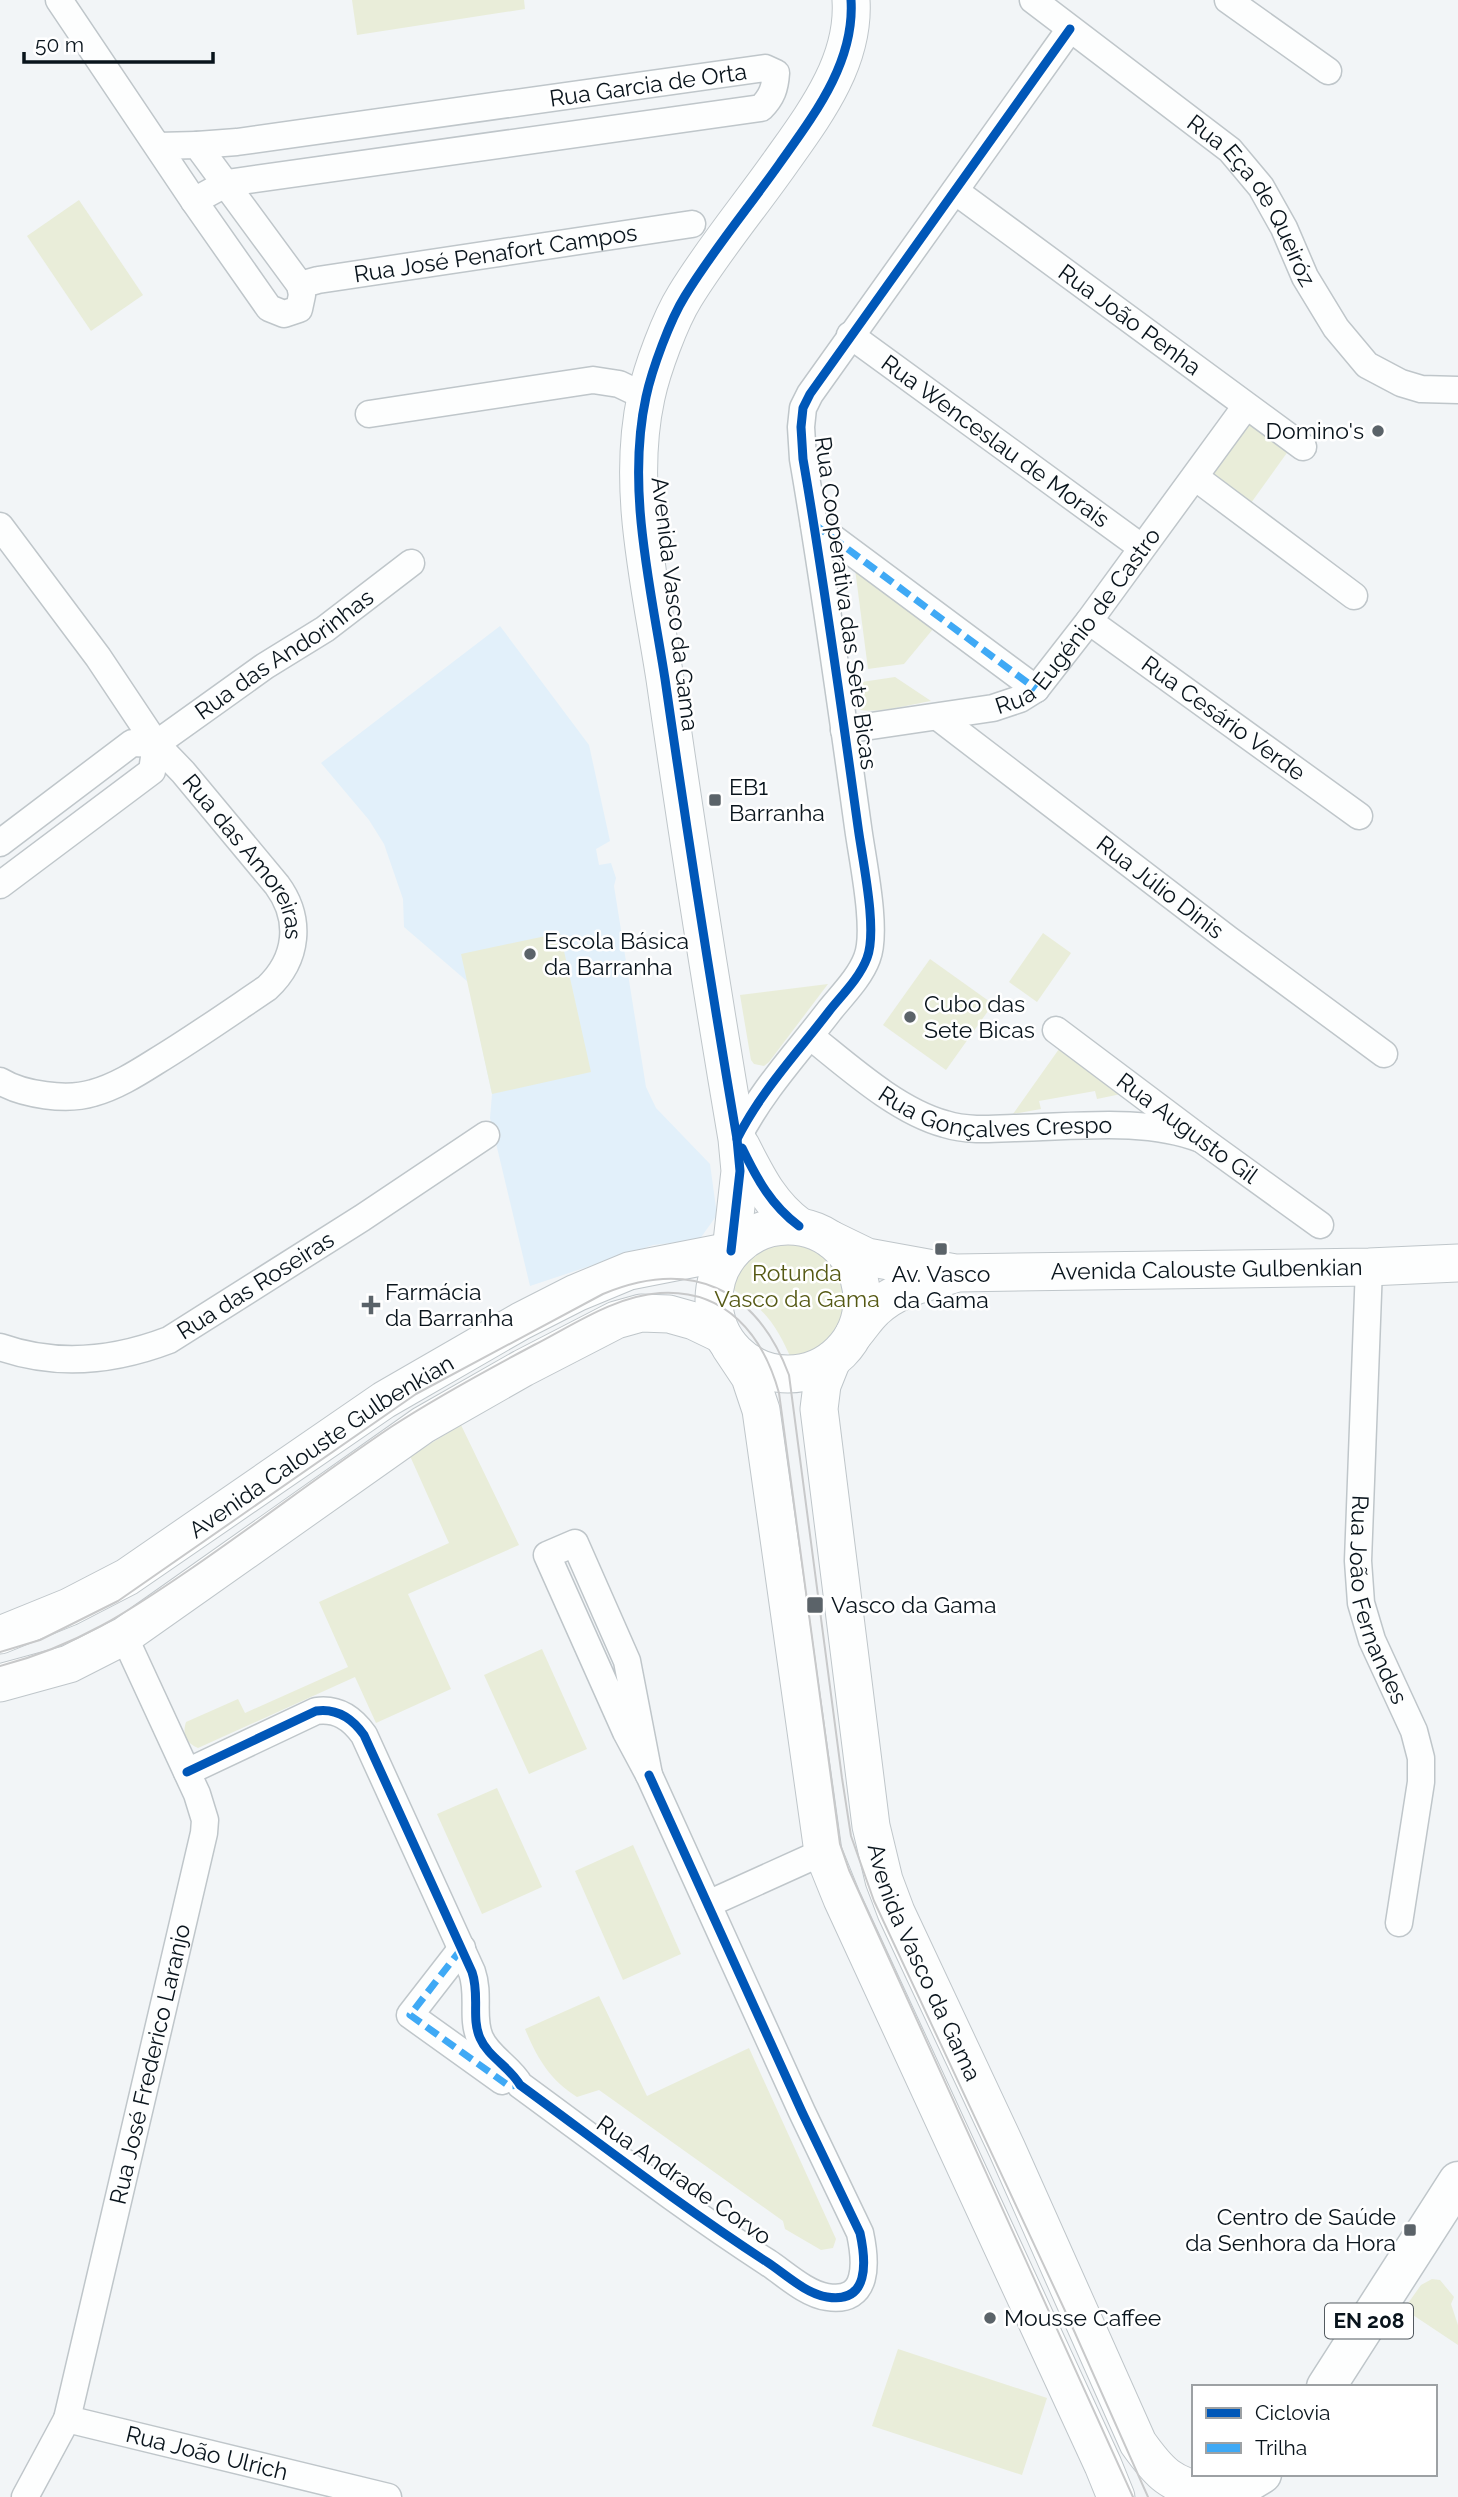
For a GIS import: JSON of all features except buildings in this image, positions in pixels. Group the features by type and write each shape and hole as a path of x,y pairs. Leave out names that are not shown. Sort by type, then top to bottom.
{"main road":[{"name":"Avenida Vasco da Gama","path":"731,1251 740,1171 737,1139 669,713 637,492 640,445 646,397 661,351 684,298 816,112 841,65 847,40 851,0"},
{"name":"Avenida Vasco da Gama","path":"737,1139 765,1191 777,1207 799,1226"},
{"path":"780,1226 799,1226 832,1240 847,1255 857,1274 862,1295 860,1316 842,1348 811,1371 789,1375 774,1374 757,1368 725,1340 713,1304 719,1272 731,1251 747,1237 763,1229 780,1226"},
{"name":"Avenida Calouste Gulbenkian","path":"832,1240 867,1257 955,1273 1369,1268 1458,1263"},
{"name":"Avenida Calouste Gulbenkian","path":"0,1635 78,1603 127,1577 384,1400 520,1321 629,1270 731,1251"},
{"name":"Avenida Calouste Gulbenkian","path":"842,1348 875,1309 892,1296 910,1287 955,1273"},
{"name":"Avenida Calouste Gulbenkian","path":"0,1683 69,1664 124,1636 423,1425 616,1320 641,1313 682,1317 725,1340"},
{"name":"Avenida Vasco da Gama","path":"725,1340 750,1377 761,1410 823,1852 842,1899 1116,2497"},
{"name":"Avenida Vasco da Gama","path":"842,1348 822,1385 819,1409 871,1826 884,1880 1138,2443 1157,2468 1172,2481 1204,2496"},
{"name":"EN 208","path":"1327,2385 1458,2181"},
{"path":"1204,2496 1239,2488 1259,2476"},
{"path":"1257,2497 1267,2476"}],"street":[{"path":"59,0 194,201 269,308 284,314 299,309 302,295 300,285 197,145 158,146"},
{"name":"Rua Eça de Queiróz","path":"1032,0 1230,150 1261,187 1284,228 1305,277 1336,328 1367,365 1401,383 1421,389 1458,390"},
{"path":"1228,0 1328,71"},
{"name":"Rua Cooperativa das Sete Bicas","path":"737,1139 751,1111 854,980 867,958 870,945 866,890 844,730 803,459 803,408 850,335 1070,29"},
{"name":"Rua Garcia de Orta","path":"197,145 237,142 765,68 776,73 775,87 761,108 227,183"},
{"path":"194,201 227,183"},
{"name":"Rua João Penha","path":"955,191 1303,447"},
{"name":"Rua José Penafort Campos","path":"300,285 331,278 692,224"},
{"name":"Rua Wenceslau de Morais","path":"850,335 1141,547"},
{"path":"369,414 593,380 619,384 646,397"},
{"name":"Rua Eugénio de Castro","path":"844,730 993,708 1020,699 1036,689 1246,406"},
{"path":"1195,477 1354,596"},
{"path":"814,524 1036,689"},
{"name":"Rua das Amoreiras","path":"0,527 98,657 156,744 183,772 289,901 293,921 287,961 267,988 178,1048 107,1088 90,1094 47,1095 24,1093 0,1081"},
{"name":"Rua das Andorinhas","path":"0,843 132,743 156,744 265,666 324,629 411,563"},
{"name":"Rua Cesário Verde","path":"1089,621 1359,816"},
{"name":"Rua Júlio Dinis","path":"938,717 1228,939 1384,1054"},
{"path":"0,885 152,771 156,744"},
{"name":"Rua Augusto Gil","path":"1056,1030 1320,1225"},
{"name":"Rua Gonçalves Crespo","path":"810,1036 894,1099 919,1114 945,1124 988,1129 1145,1126 1179,1131 1201,1139"},
{"name":"Rua das Roseiras","path":"0,1347 41,1357 105,1359 137,1352 169,1340 362,1218 486,1135"},
{"name":"Rua João Fernandes","path":"1369,1268 1358,1561 1361,1604 1372,1640 1414,1731 1421,1758 1421,1782 1399,1923"},
{"name":"Rua Andrade Corvo","path":"187,1772 317,1711 328,1709 340,1713 358,1727 365,1735 477,1986 475,2021 480,2038 520,2085 719,2230 809,2290 826,2297 845,2296 856,2290 864,2270 860,2233 649,1775 626,1732 547,1555 575,1543 627,1661 649,1775"},
{"name":"Rua José Frederico Laranjo","path":"25,2497 67,2419 150,2058 203,1845 205,1820 187,1772 124,1636"},
{"path":"708,1904 823,1852"},
{"path":"462,1948 410,2015 509,2086 520,2085"},
{"name":"Rua João Ulrich","path":"67,2419 388,2497"}],"shaded area":[{"name":"Escola Básica da Barranha","path":"500,626 589,745 610,841 596,849 599,865 611,863 616,878 614,886 646,1087 656,1108 710,1164 717,1215 699,1240 653,1245 530,1286 490,1118 492,1094 468,982 404,927 403,899 384,844 369,820 321,763"}],"green space":[{"path":"352,0 524,0 525,9 357,35"},
{"path":"79,200 143,295 91,331 27,236"},
{"path":"1248,420 1289,450 1251,503 1210,474"},
{"path":"855,569 933,629 904,664 868,669"},
{"path":"895,677 931,701 869,711 854,708 848,684"},
{"path":"560,933 591,1072 492,1094 461,954"},
{"path":"1043,933 1071,953 1037,1002 1009,982"},
{"path":"930,959 993,1004 946,1070 883,1025"},
{"path":"828,984 769,1062 764,1066 754,1064 751,1060 740,995"},
{"path":"1059,1049 1121,1094 1097,1099 1095,1091 1039,1101 1041,1109 1013,1114"},
{"name":"Rotunda Vasco da Gama","path":"786,1239 813,1246 836,1265 844,1280 847,1297 844,1315 837,1331 826,1345 810,1355 792,1361 767,1317 749,1300 726,1286 737,1267 749,1254 764,1245"},
{"path":"461,1425 519,1545 408,1594 451,1689 376,1723 355,1677 198,1748 190,1744 185,1734 186,1722 238,1699 245,1713 348,1667 319,1602 449,1543 410,1456"},
{"path":"542,1649 587,1749 529,1774 484,1675"},
{"path":"497,1788 542,1887 482,1914 437,1814"},
{"path":"633,1845 681,1954 623,1980 575,1871"},
{"path":"599,1996 647,2096 749,2048 836,2239 833,2248 821,2250 785,2229 783,2221 599,2090 577,2097 552,2076 534,2049 525,2029"},
{"path":"1432,2279 1440,2280 1454,2297 1451,2304 1458,2325 1458,2345 1404,2309 1421,2285"},
{"path":"898,2349 1047,2398 1022,2475 872,2426"}],"tram line":[{"path":"0,1652 40,1640 118,1601 416,1394 603,1294 664,1279 691,1281 716,1288 739,1301 758,1320 775,1345 789,1375 851,1836 874,1901 1067,2315 1148,2497"},
{"path":"0,1666 28,1658 101,1626 192,1568 408,1416 479,1374 611,1305 643,1295 660,1293 683,1294 704,1299 722,1308 752,1335 763,1352 779,1393 840,1844 849,1870 1133,2497"}],"marked path":[{"path":"814,524 1036,689"},
{"path":"462,1948 410,2015 509,2086 520,2085"}],"cycle path":[{"path":"731,1251 740,1171 737,1139 643,538 640,432 649,386 673,318 719,245 793,145 830,87 846,45 851,0"},
{"path":"737,1139 769,1088 856,979 870,946 868,894 803,459 803,408 810,394 1070,29"},
{"path":"742,1148 766,1191 780,1209 799,1226"},
{"path":"187,1772 316,1711 331,1711 349,1719 364,1735 472,1972 477,2030 488,2051 520,2085 673,2198 796,2283 827,2297 851,2294 858,2287 864,2267 860,2233 649,1775"}],"place":[{"name":"Domino's","path":"1378,431"},
{"name":"EB1 Barranha","path":"715,800"},
{"name":"Escola Básica da Barranha","path":"530,954"},
{"name":"Cubo das Sete Bicas","path":"910,1017"},
{"name":"Av. Vasco da Gama","path":"941,1249"},
{"name":"Farmácia da Barranha","path":"371,1305"},
{"name":"Vasco da Gama","path":"815,1605"},
{"name":"Centro de Saúde da Senhora da Hora","path":"1410,2230"},
{"name":"Mousse Caffee","path":"990,2318"}]}
